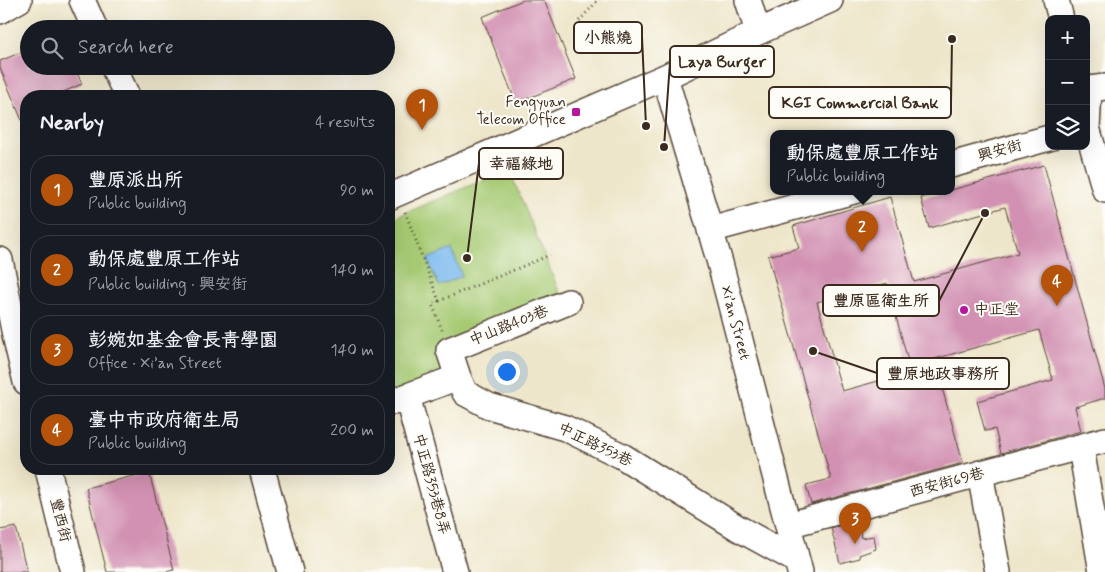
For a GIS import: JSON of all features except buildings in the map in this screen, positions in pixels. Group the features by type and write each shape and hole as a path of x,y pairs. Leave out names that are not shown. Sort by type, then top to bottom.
{"street":[{"path":"0,11 19,0"},
{"path":"82,0 91,20"},
{"path":"748,0 758,32"},
{"path":"395,194 665,76 830,0"},
{"path":"1056,0 1059,15"},
{"path":"117,75 124,90"},
{"name":"Xi’an Street","path":"665,76 710,230 798,566"},
{"path":"1103,177 1091,124 1089,89 1105,87"},
{"name":"興安街","path":"955,164 1045,139"},
{"path":"710,230 839,195"},
{"path":"0,260 20,359"},
{"name":"中山路403巷","path":"449,350 568,302"},
{"path":"398,399 458,377 449,350"},
{"name":"中正路353巷","path":"458,377 465,393 481,402 518,416 565,428 622,456 798,566"},
{"name":"中正路353巷8弄","path":"398,399 455,572"},
{"name":"西安街69巷","path":"788,525 1081,448 1105,440"},
{"path":"1081,448 1102,572"},
{"path":"980,474 998,572"},
{"name":"豐西街","path":"49,475 73,572"},
{"path":"264,475 290,572"}],"path":[{"path":"578,21 598,0"},
{"path":"395,200 439,301"},
{"path":"449,350 432,304 550,255"}],"green space":[{"path":"509,169 561,296 442,345 450,370 395,393 395,217"}],"water":[{"path":"452,249 462,276 439,286 427,259"}],"place":[{"name":"KGI Commercial Bank","path":"952,39"},
{"name":"Fengyuan Telecom Office","path":"576,112"},
{"name":"小熊燒","path":"646,126"},
{"name":"豐原派出所","path":"422,130"},
{"name":"Laya Burger","path":"664,147"},
{"name":"豐原區衛生所","path":"985,213"},
{"name":"動保處豐原工作站","path":"862,252"},
{"name":"幸福綠地","path":"467,258"},
{"name":"臺中市政府衛生局","path":"1057,306"},
{"name":"中正堂","path":"964,310"},
{"name":"豐原地政事務所","path":"813,351"},
{"name":"彭婉如基金會長青學園","path":"855,544"}]}
